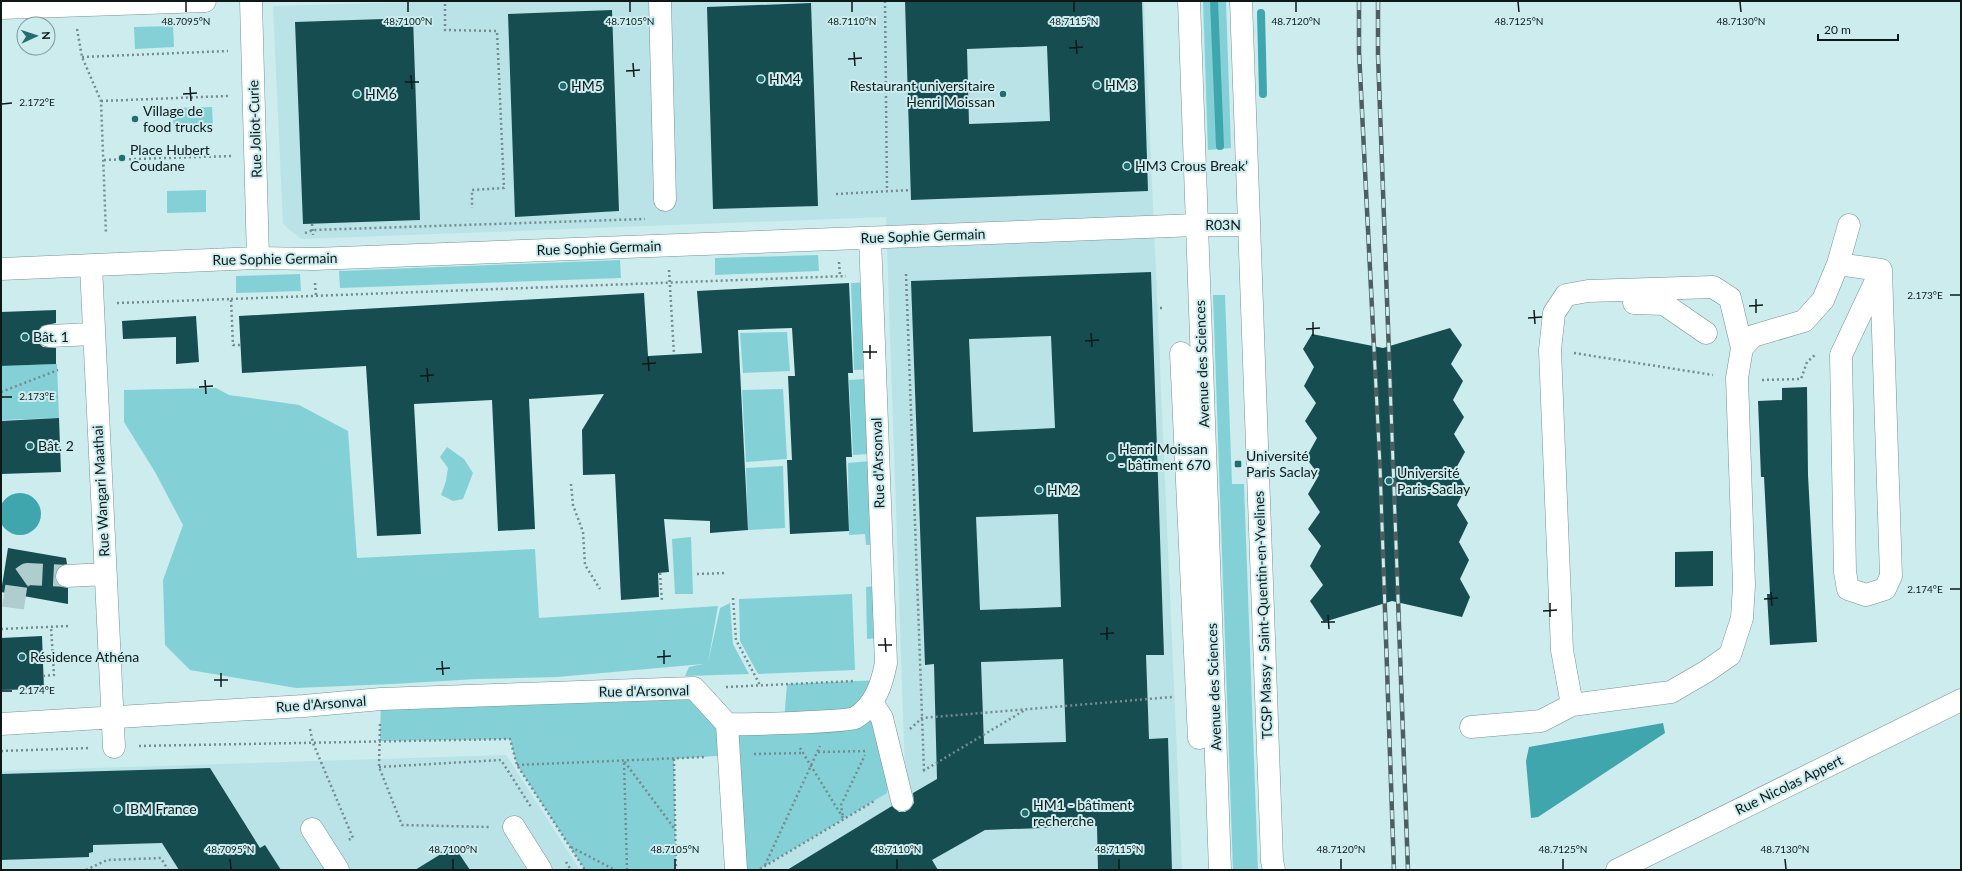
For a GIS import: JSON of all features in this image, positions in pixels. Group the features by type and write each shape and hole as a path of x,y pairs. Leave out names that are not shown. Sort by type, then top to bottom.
{"street":[{"path":"1,8 205,1"},
{"name":"Rue Joliot-Curie","path":"251,1 258,258"},
{"path":"660,1 665,200"},
{"name":"Avenue des Sciences","path":"1189,1 1220,870"},
{"name":"TCSP Massy - Saint-Quentin-en-Yvelines","path":"1241,1 1271,837 1274,870"},
{"name":"Rue Sophie Germain","path":"1,269 258,258 314,259 1197,225"},
{"name":"R03N","path":"1197,225 1250,225"},
{"path":"1742,348 1753,336 1804,321 1823,300 1838,264 1849,225"},
{"name":"Rue d'Arsonval","path":"1,724 112,716 304,706 381,699 694,688 727,724 854,718 872,702 882,680 886,663 870,238"},
{"path":"1838,264 1881,270"},
{"name":"Rue Wangari Maathai","path":"91,266 114,747"},
{"path":"1881,270 1892,576 1885,589 1866,595 1848,589 1845,572 1841,355 1881,270"},
{"path":"1471,727 1541,721 1572,705 1671,692 1707,671 1730,655 1742,618 1744,585 1737,378 1742,348 1730,298 1713,287 1588,291 1566,295 1554,313 1550,350 1562,650 1572,705"},
{"path":"1614,290 1629,303 1664,304 1706,333"},
{"path":"49,336 94,334"},
{"path":"1181,353 1200,738"},
{"path":"67,576 105,574"},
{"name":"Rue Nicolas Appert","path":"1617,870 1961,700"},
{"path":"872,702 882,718 902,800"},
{"path":"727,724 736,870"},
{"path":"514,827 541,870"},
{"path":"312,829 338,870"}],"path":[{"path":"885,1 888,191"},
{"path":"445,4 445,30 497,31 504,188 472,190 472,208"},
{"path":"72,6 82,57 101,101 106,234"},
{"path":"82,57 233,51"},
{"path":"101,101 235,96"},
{"path":"104,160 237,155"},
{"path":"836,194 911,190"},
{"path":"669,264 674,354"},
{"path":"906,274 924,771"},
{"path":"112,303 669,284 840,276"},
{"path":"231,299 233,345 240,345"},
{"path":"1160,308 1165,308"},
{"path":"1,392 58,370"},
{"path":"571,484 572,505 583,532 585,565 600,589"},
{"path":"660,573 662,602"},
{"path":"697,574 727,573"},
{"path":"733,598 736,640 760,685"},
{"path":"1,629 69,626"},
{"path":"43,676 54,676 51,627"},
{"path":"694,688 882,680"},
{"path":"922,718 1168,697 1198,697"},
{"path":"381,699 379,768 402,825 514,827"},
{"path":"304,706 313,743 353,838 325,849"},
{"path":"765,866 810,765 818,752 828,720"},
{"path":"784,722 844,818 841,805 866,751"},
{"path":"1,751 114,747 510,739 517,765 585,870"},
{"path":"818,752 890,750"},
{"path":"517,765 803,753"},
{"path":"674,759 674,828 676,870"},
{"path":"379,768 501,760 534,812"},
{"path":"624,760 674,828"},
{"path":"624,760 627,870"},
{"path":"570,847 614,870"},
{"path":"563,857 571,870"},
{"path":"86,870 107,860 161,858 168,870"}],"shaded area":[{"path":"453,1 1144,1 1182,870 745,870 905,772 886,217 301,239 283,224 273,6"},
{"path":"1203,1 1226,1 1231,148 1208,150"},
{"path":"173,26 174,47 135,49 134,27"},
{"path":"212,107 213,128 174,130 172,108"},
{"path":"206,190 206,212 167,213 167,191"},
{"path":"818,255 819,271 715,275 715,258"},
{"path":"620,260 621,278 340,288 339,271"},
{"path":"300,274 301,291 236,293 236,276"},
{"path":"875,282 880,369 854,370 851,283"},
{"path":"1213,295 1225,295 1232,484 1244,484 1258,870 1233,870"},
{"path":"787,332 790,371 743,373 740,333"},
{"path":"57,364 59,418 1,420 1,366"},
{"path":"880,378 883,453 853,455 849,380"},
{"path":"216,388 229,395 299,405 348,431 357,558 535,549 539,618 718,606 708,663 720,608 730,603 733,644 749,674 685,676 689,667 703,664 557,677 477,679 296,688 190,670 165,645 163,580 183,525 155,472 124,422 124,390"},
{"path":"783,389 787,459 746,462 742,390"},
{"path":"447,447 464,459 473,473 463,499 453,501 441,495 446,481 448,468 440,457"},
{"path":"882,460 886,544 866,545 865,534 849,535 848,463"},
{"path":"783,466 785,528 748,530 746,468"},
{"path":"16,493 24,493 32,496 38,502 41,514 38,526 32,532 24,535 16,535 8,532 2,526 -1,518 -1,510 2,502 8,496"},
{"path":"691,537 693,594 675,594 672,539"},
{"path":"885,585 887,637 867,639 866,587"},
{"path":"852,594 855,670 758,674 740,641 739,599"},
{"path":"882,680 882,718 890,750 887,793 758,870 738,870 730,724 784,722 787,684"},
{"path":"694,688 727,724 729,755 674,759 676,870 585,870 517,765 510,739 380,741 381,699"},
{"path":"1663,723 1665,733 1538,817 1531,818 1526,761 1529,747"},
{"path":"506,755 580,870 1,870 1,771"}],"building":[{"name":"HM3","path":"905,1 1142,1 1148,191 911,200","holes":["1047,46 1050,121 969,124 967,49"]},
{"name":"HM4","path":"811,3 818,206 713,209 707,7"},
{"name":"HM5","path":"612,10 619,211 515,217 508,14"},
{"name":"HM6","path":"413,18 420,220 303,224 295,22"},
{"name":"HM2","path":"1151,272 1164,655 1146,655 1149,739 1168,738 1172,870 1098,870 1097,826 985,830 932,860 938,870 787,870 892,806 899,812 905,812 910,809 914,803 913,793 937,779 934,664 925,665 911,281","holes":["1051,336 1055,428 973,432 969,339","1058,514 1061,607 980,610 976,517","1063,659 1066,742 984,744 981,662"]},
{"path":"849,283 853,373 848,373 852,457 846,457 849,531 790,534 787,460 792,460 788,376 795,376 792,328 738,330 748,530 710,533 710,521 664,519 669,572 658,573 659,597 621,600 615,474 583,475 582,430 604,394 529,399 535,529 498,531 492,400 414,404 421,534 377,536 366,366 242,373 239,316 644,293 648,356 702,353 697,291"},
{"name":"Bât. 1","path":"56,310 56,323 42,326 38,331 37,336 38,342 43,347 56,348 56,364 1,366 1,312"},
{"path":"196,316 199,362 176,364 176,337 123,339 122,321"},
{"name":"Université Paris-Saclay","path":"1450,328 1462,345 1451,364 1463,381 1453,400 1464,417 1454,434 1465,452 1455,470 1466,487 1457,505 1468,523 1459,542 1469,560 1460,579 1470,597 1462,617 1392,601 1324,622 1310,601 1323,585 1310,566 1321,546 1308,529 1320,512 1308,494 1319,475 1306,458 1317,438 1305,421 1316,403 1304,386 1314,367 1303,349 1312,334 1383,348"},
{"path":"1807,387 1808,475 1817,642 1770,645 1767,594 1770,594 1764,477 1761,477 1758,401 1782,400 1782,388"},
{"name":"Bât. 2","path":"59,418 61,472 1,474 1,421"},
{"path":"8,548 66,558 67,564 60,566 56,570 55,576 57,583 62,587 68,588 68,604 1,592"},
{"path":"1713,551 1713,586 1675,587 1675,552"},
{"name":"Résidence Athéna","path":"42,636 44,689 1,690 1,638"},
{"name":"IBM France","path":"210,768 260,848 265,845 281,870 179,870 162,843 93,845 93,852 89,853 89,857 1,860 1,774"},
{"path":"454,846 470,870 415,870"}],"waterway":[{"path":"1214,1 1220,146"},
{"path":"1261,13 1263,94"}],"tunnel":[{"path":"13,608 17,581 27,574 67,576"}],"railway":[{"path":"1359,1 1359,52 1380,466 1394,870"},
{"path":"1378,1 1378,55 1408,870"}],"place":[{"name":"HM4","path":"761,79"},
{"name":"HM3","path":"1097,85"},
{"name":"HM5","path":"563,86"},
{"name":"HM6","path":"357,94"},
{"name":"Restaurant universitaire Henri Moissan","path":"1003,94"},
{"name":"Village de food trucks","path":"135,119"},
{"name":"Place Hubert Coudane","path":"122,158"},
{"name":"HM3 Crous Break’","path":"1127,166"},
{"name":"Bât. 1","path":"25,337"},
{"name":"Bât. 2","path":"30,446"},
{"name":"Henri Moissan - bâtiment 670","path":"1111,457"},
{"name":"Université Paris Saclay","path":"1238,464"},
{"name":"Université Paris-Saclay","path":"1389,481"},
{"name":"HM2","path":"1039,490"},
{"name":"Résidence Athéna","path":"22,657"},
{"name":"IBM France","path":"118,809"},
{"name":"HM1 - bâtiment recherche","path":"1025,813"}]}
